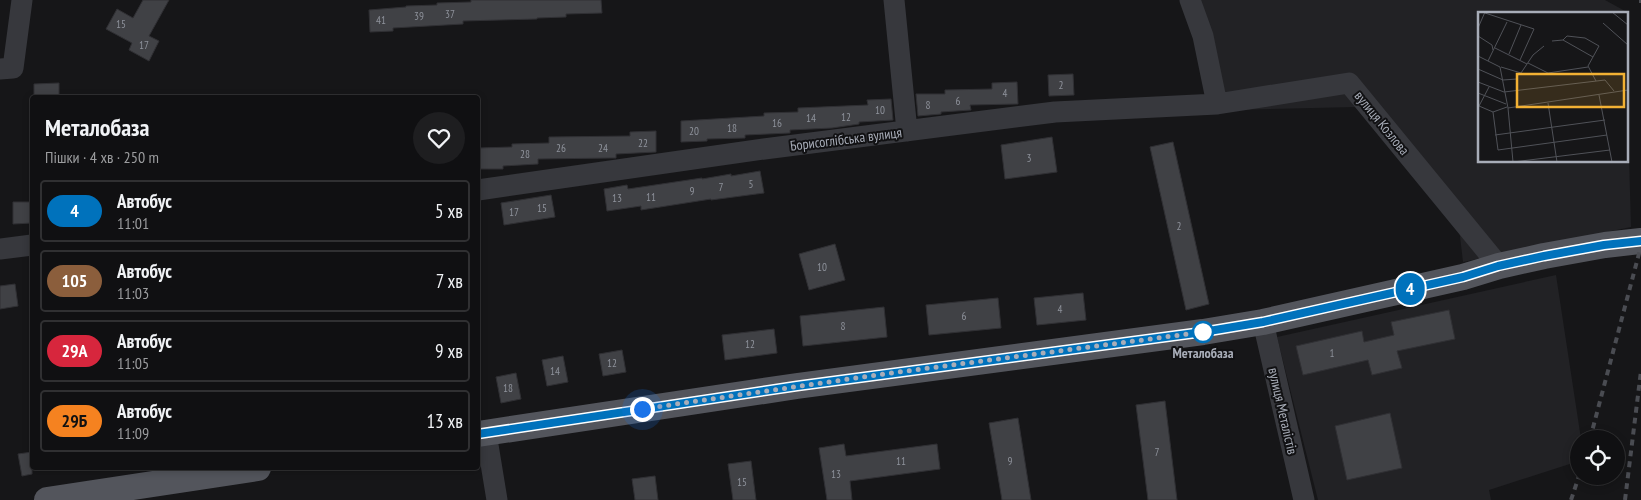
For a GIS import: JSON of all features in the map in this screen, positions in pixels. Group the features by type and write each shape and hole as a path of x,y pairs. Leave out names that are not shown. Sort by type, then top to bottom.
{"main road":[{"path":"482,433 806,384 1203,332 1263,322 1463,277 1498,266 1604,245 1641,241"},
{"path":"47,500 245,470"}],"street":[{"path":"0,69 13,68 22,0"},
{"path":"894,0 907,131"},
{"path":"1190,0 1203,36 1217,104"},
{"name":"вулиця Козлова","path":"1217,104 1349,83 1498,266"},
{"name":"Борисоглібська вулиця","path":"480,190 764,149 1055,112 1217,104"},
{"path":"0,249 30,245"},
{"name":"вулиця Металістів","path":"1263,322 1304,500"},
{"path":"482,433 497,500"}],"shaded area":[{"path":"1200,0 1605,0 1625,12 1478,12 1478,162 1628,162 1628,122 1631,227 1463,262 1456,202 1355,107 1228,110"},
{"path":"1556,275 1580,430 1570,430 1570,464 1489,490 1491,500 1318,500 1277,337"}],"building":[{"path":"143,0 169,0 149,36 159,41 149,61 129,50 132,43 106,29 117,9 133,18"},
{"path":"471,0 601,0 602,13 566,14 566,17 537,19 463,21 463,24 393,28 393,31 370,32 369,10 437,5 437,3 471,2"},
{"path":"1073,74 1074,95 1049,96 1048,75"},
{"path":"1017,82 1018,104 970,105 971,110 918,116 916,94 945,94 945,90 992,89 992,83"},
{"path":"59,83 59,95 34,95 34,84"},
{"path":"891,99 893,120 859,122 859,124 832,128 790,130 790,133 745,135 745,138 681,142 681,121 764,116 764,113 798,112 798,108 868,105 867,100"},
{"path":"656,131 656,152 616,154 616,158 538,159 538,164 503,166 503,169 480,169 480,148 512,147 512,144 549,143 549,137 630,136 630,132"},
{"path":"1052,137 1057,172 1005,179 1001,145"},
{"path":"1173,142 1209,304 1186,310 1150,147"},
{"path":"760,171 764,193 641,210 641,206 607,211 604,189 627,185 628,189"},
{"path":"551,195 555,217 504,225 501,203"},
{"path":"13,202 30,202 30,223 13,224"},
{"path":"835,244 845,280 809,290 799,254"},
{"path":"15,284 18,306 0,309 0,286"},
{"path":"1083,293 1086,320 1037,325 1034,298"},
{"path":"998,298 1001,328 929,335 926,305"},
{"path":"884,307 887,337 803,346 800,316"},
{"path":"1449,310 1455,339 1397,351 1402,368 1372,375 1368,360 1303,375 1296,346 1362,331 1364,342 1394,335 1391,322"},
{"path":"774,329 777,353 725,360 722,335"},
{"path":"622,350 626,372 603,376 599,354"},
{"path":"563,356 568,382 547,386 542,360"},
{"path":"516,373 521,399 501,403 496,377"},
{"path":"1165,401 1177,500 1148,500 1136,405"},
{"path":"1390,413 1402,468 1347,480 1335,426"},
{"path":"1018,418 1031,500 1002,500 989,423"},
{"path":"844,444 846,456 937,444 940,469 850,481 852,500 827,500 819,448"},
{"path":"30,452 30,470 32,470 32,474 22,476 18,454"},
{"path":"751,461 756,500 733,500 728,464"},
{"path":"655,476 658,500 635,500 632,479"}],"railway":[{"path":"1592,430 1641,246"},
{"path":"1625,500 1641,371"},
{"path":"1571,500 1576,485"}],"bus line":[{"name":"4","path":"480,434 902,371 1203,332 1263,322 1463,277 1498,266 1544,256 1604,245 1641,241"}],"place":[{"name":"Металобаза","path":"1203,332"}],"route":[{"path":"642,409 884,374 1203,332"}]}
